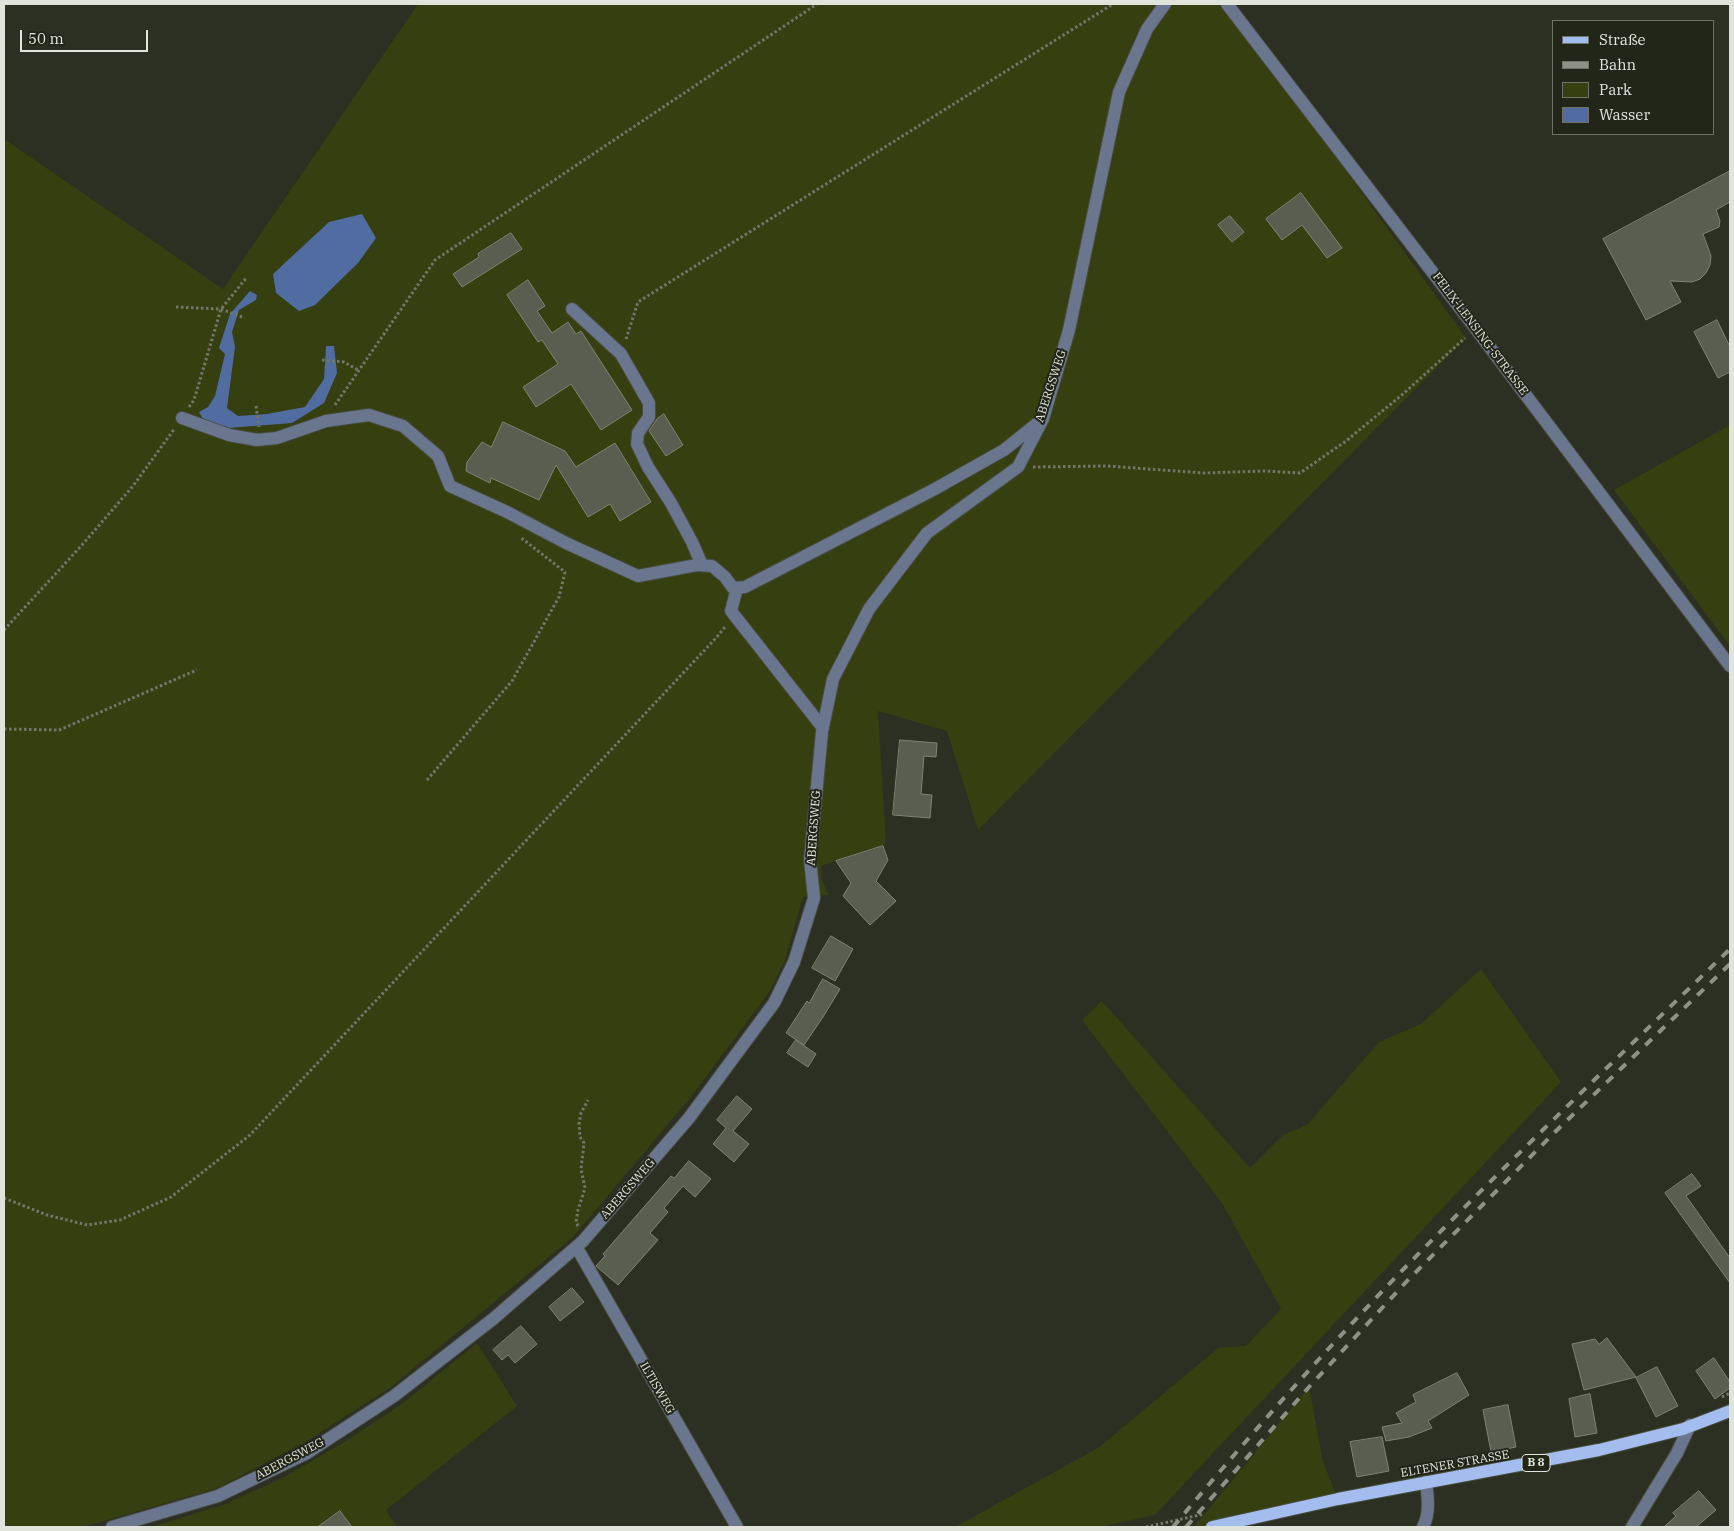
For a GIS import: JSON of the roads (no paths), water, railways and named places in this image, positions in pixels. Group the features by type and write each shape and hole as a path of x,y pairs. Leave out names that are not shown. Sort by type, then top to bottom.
{"main road":[{"name":"ELTENER STRASSE","path":"1212,1527 1338,1499 1599,1450 1665,1434 1730,1411"}],"street":[{"name":"ABERGSWEG","path":"112,1527 218,1496 307,1453 394,1396 493,1319 580,1245 689,1118 774,1003 790,970 814,898 810,860 823,728 833,679 870,609 927,533 1018,467 1042,419 1069,330 1119,92 1147,29 1165,4"},
{"name":"FELIX-LENSING-STRASSE","path":"1228,4 1476,328 1730,666"},
{"path":"572,309 622,354 650,407 648,421 638,433 636,439 639,450 671,503 702,565"},
{"path":"182,418 229,435 257,440 277,438 332,420 369,415 403,426 438,456 450,486 507,512 566,543 638,576 702,565 712,566 725,576 733,588 745,587 933,490 1004,450 1042,419"},
{"path":"737,588 732,611 823,728"},
{"name":"ILTISWEG","path":"580,1245 737,1527"},
{"path":"1632,1527 1677,1453 1690,1425"},
{"path":"1423,1527 1428,1504 1426,1482"}],"water":[{"path":"362,214 376,238 358,263 315,305 299,311 276,293 273,274 329,222"},
{"path":"250,291 257,295 256,300 239,310 232,332 235,347 227,408 238,416 267,414 305,407 324,379 326,346 334,346 337,373 324,403 292,423 228,428 203,419 199,412 208,407 215,396 225,354 219,348 230,314"}],"railway":[{"path":"1173,1527 1238,1450 1374,1300 1515,1157 1730,949"},
{"path":"1186,1527 1309,1387 1407,1281 1556,1131 1730,964"}]}
